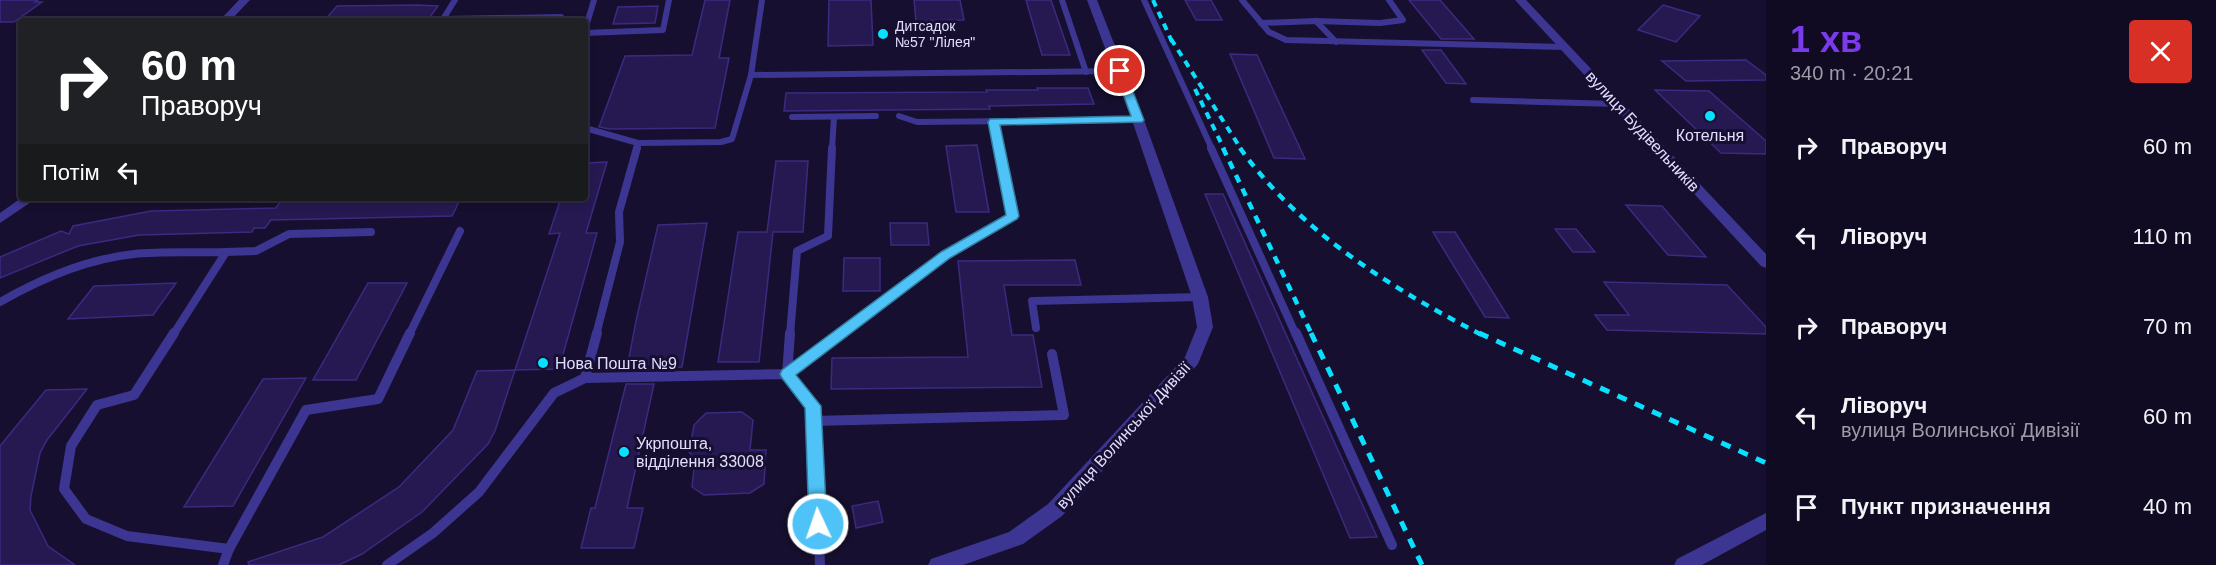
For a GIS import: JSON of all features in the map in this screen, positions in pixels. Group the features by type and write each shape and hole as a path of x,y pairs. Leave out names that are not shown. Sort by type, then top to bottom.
{"street":[{"path":"227,18 245,0"},
{"name":"вулиця Волинської Дивізії","path":"938,565 1016,538 1055,510 1192,360 1205,327 1200,297 1138,120 1092,0"},
{"name":"вулиця Будівельників","path":"1520,0 1766,263"},
{"path":"0,219 7,209 24,201"},
{"path":"1684,565 1766,521"}],"lane":[{"path":"444,18 455,0"},
{"path":"588,21 594,0"},
{"path":"588,31 663,30 669,0"},
{"path":"588,129 638,143 721,142 732,139 751,75 762,0"},
{"path":"1062,0 1086,72"},
{"path":"1144,0 1392,544"},
{"path":"1242,0 1269,32 1286,40 1564,47"},
{"path":"1261,23 1316,21 1380,23 1403,20 1389,0"},
{"path":"502,18 561,17"},
{"path":"1316,21 1336,42"},
{"path":"751,75 1120,71"},
{"path":"1473,100 1618,105"},
{"path":"792,117 876,116"},
{"path":"899,116 917,122 1138,120"},
{"path":"820,565 813,406 787,374 797,251 828,236 834,117"},
{"path":"387,565 433,533 479,492 554,393 585,378 787,374 946,255 1013,216 994,122"},
{"path":"588,134 601,134"},
{"path":"585,378 620,243 620,212 638,143"},
{"path":"223,565 229,549 306,410 378,399 460,231"},
{"path":"0,302 47,279 102,260 134,254 256,251 289,234 371,232"},
{"path":"226,252 134,395 97,405 71,446 64,489 86,519 127,536 229,549"},
{"path":"1036,328 1032,301 1200,297"},
{"path":"813,421 1064,415 1052,354"}],"building":[{"path":"0,0 38,0 35,2 42,2 14,22 0,22"},
{"path":"705,0 730,0 719,58 729,58 715,128 609,129 599,127 625,56 692,55"},
{"path":"829,0 871,0 873,45 828,46"},
{"path":"914,0 960,0 964,20 916,21"},
{"path":"1026,0 1051,0 1070,55 1042,55"},
{"path":"1185,0 1211,0 1222,20 1196,20"},
{"path":"1409,0 1440,0 1474,39 1441,39"},
{"path":"1663,5 1700,16 1676,42 1638,30"},
{"path":"337,6 438,6 429,18 327,18"},
{"path":"658,6 655,23 613,24 618,7"},
{"path":"1422,50 1441,50 1466,84 1446,83"},
{"path":"1230,54 1257,55 1305,159 1274,158"},
{"path":"1746,60 1766,75 1766,80 1686,81 1662,61"},
{"path":"1037,88 1088,88 1094,104 989,106 990,109 784,111 786,93 987,92 986,90 1038,90"},
{"name":"Котельня","path":"1655,90 1709,91 1766,141 1766,154 1721,153"},
{"path":"977,145 989,212 956,212 946,146"},
{"path":"776,161 808,161 803,232 773,232 759,362 718,362 738,232 767,232"},
{"path":"607,162 586,233 597,233 559,369 515,370 560,233 549,234 560,201 588,201 588,163"},
{"path":"1205,194 1223,194 1377,537 1350,538"},
{"path":"281,201 460,201 452,216 271,220 265,228 254,228 252,232 139,235 78,246 0,278 0,257 61,231 69,234 73,226 151,211 276,208"},
{"path":"1626,205 1662,206 1706,257 1668,255"},
{"path":"707,223 682,367 630,370 632,363 628,363 636,321 658,225"},
{"path":"890,223 927,223 929,245 891,245"},
{"path":"1555,229 1576,229 1595,252 1573,252"},
{"path":"1433,232 1455,232 1509,318 1485,317"},
{"path":"844,258 880,258 880,291 843,291"},
{"path":"1075,260 1081,285 1004,285 1012,335 1033,335 1042,387 831,389 832,358 968,357 958,261"},
{"path":"1604,282 1727,285 1766,327 1766,334 1607,330 1595,315 1629,315"},
{"path":"176,283 153,315 68,319 94,286"},
{"path":"368,283 407,283 356,380 313,380"},
{"path":"515,370 495,431 488,444 422,512 362,554 339,565 249,565 248,562 323,537 399,487 453,430 477,371"},
{"path":"306,378 233,506 184,507 263,379"},
{"path":"626,384 654,384 627,508 643,508 634,548 581,548 591,508 595,508"},
{"path":"87,389 47,440 40,453 30,510 48,546 75,565 0,565 0,446 46,390"},
{"path":"742,412 753,420 750,450 766,450 764,484 750,493 704,495 692,487 695,459 689,452 694,425 706,413"},
{"path":"878,501 883,522 856,528 852,506"}],"railway":[{"path":"1153,0 1174,46"},
{"path":"1171,39 1241,149"},
{"path":"1195,89 1224,149"},
{"path":"1223,148 1312,335"},
{"path":"1240,148 1290,206 1319,232 1414,298 1482,335"},
{"path":"1311,333 1422,565"},
{"path":"1479,333 1766,463"}],"place":[{"name":"Дитсадок №57 \"Лілея\"","path":"883,34"},
{"name":"Котельня","path":"1710,116"},
{"name":"Нова Пошта №9","path":"543,363"},
{"name":"Укрпошта, відділення 33008","path":"624,452"}],"route":[{"path":"818,524 813,406 787,374 946,255 1013,216 994,122 1138,120 1120,71"}]}
